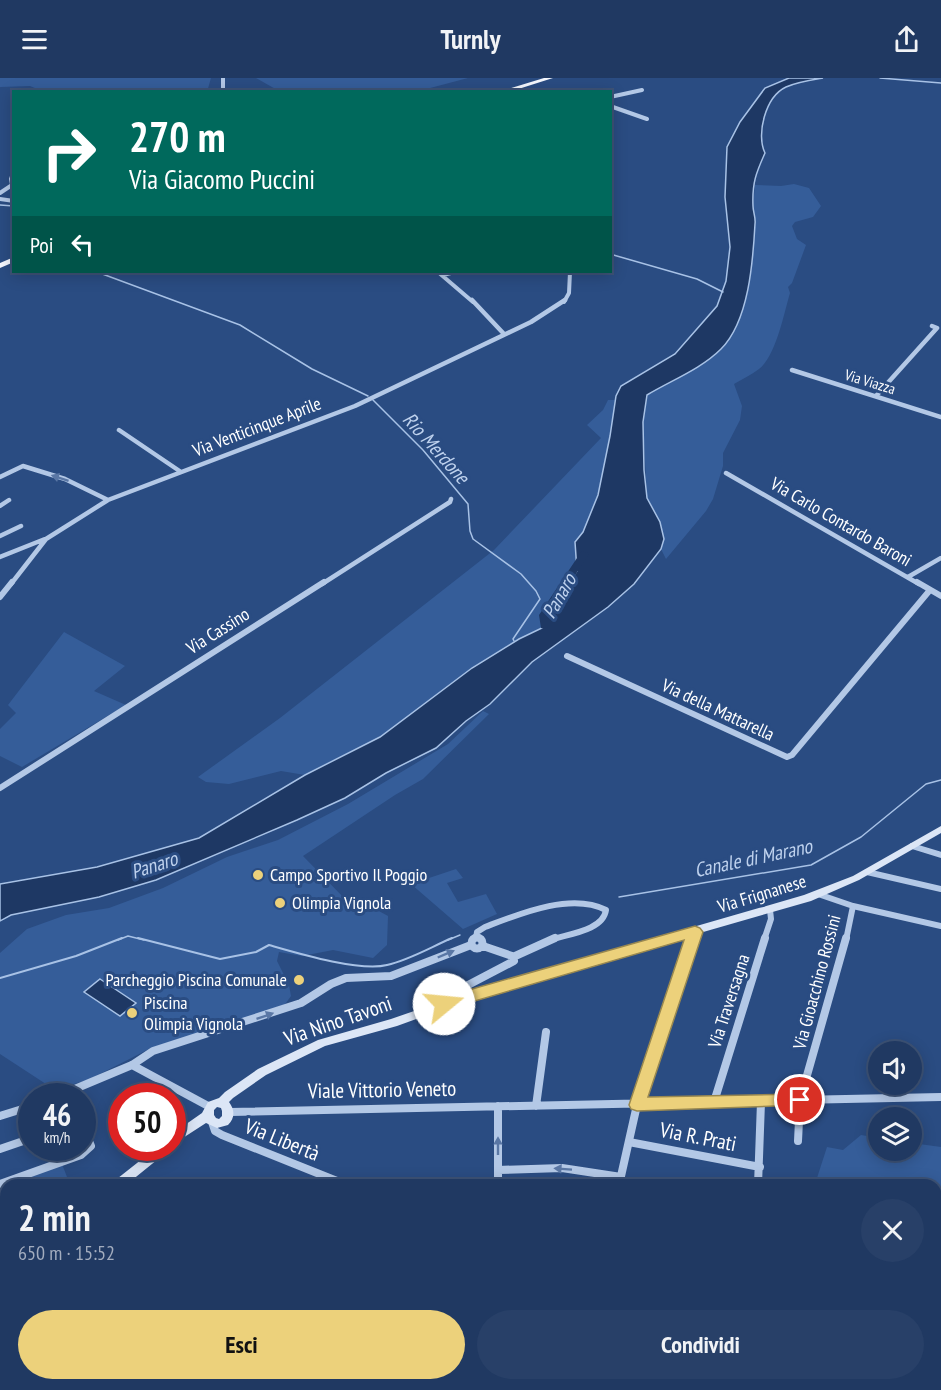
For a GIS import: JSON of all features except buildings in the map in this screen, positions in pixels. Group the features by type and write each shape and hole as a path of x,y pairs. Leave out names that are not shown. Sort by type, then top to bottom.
{"main road":[{"path":"508,90 550,78"},
{"name":"Via Frignanese","path":"444,1004 770,910 818,894 867,872 941,829"},
{"name":"Via Nino Tavoni","path":"186,1130 257,1075 293,1055 331,1040 405,1020 444,1004"},
{"path":"227,1106 230,1112 224,1120 212,1112 227,1106"},
{"path":"125,1179 147,1161"}],"street":[{"path":"612,98 642,90"},
{"path":"612,107 647,119"},
{"path":"440,273 470,298 504,334"},
{"path":"443,275 451,273"},
{"name":"Via Venticinque Aprile","path":"0,597 46,539 108,500 355,406 553,310 564,302 569,293 570,273"},
{"path":"876,396 937,328 932,326"},
{"name":"Via Viazza","path":"792,370 941,417"},
{"path":"119,430 181,472"},
{"path":"0,477 23,466 65,479 108,500"},
{"name":"Via Carlo Contardo Baroni","path":"726,473 941,596"},
{"name":"Via Cassino","path":"0,788 450,502 451,499"},
{"path":"0,506 9,500"},
{"path":"0,536 21,526"},
{"path":"0,556 46,539"},
{"path":"16,550 30,559"},
{"path":"908,577 941,558"},
{"name":"Via della Mattarella","path":"567,656 787,757 792,755 930,590"},
{"path":"912,846 941,855"},
{"path":"867,872 941,889"},
{"path":"818,894 853,906 941,926"},
{"path":"94,1083 132,1065 153,1051 301,1004 331,984 346,978 391,976 473,942 477,932 485,927 545,908 589,904 601,906 606,910 605,917 597,925 513,957 483,946 477,948 473,942"},
{"name":"Via Gioacchino Rossini","path":"798,1141 800,1100 845,943 853,906"},
{"name":"Via Traversagna","path":"714,1102 771,919 770,910"},
{"path":"620,1179 637,1105 695,932"},
{"path":"444,1004 443,1000 449,995 512,963 513,957"},
{"path":"536,1106 546,1032"},
{"name":"Via Libertà","path":"132,1065 212,1112 215,1131 331,1179"},
{"name":"Viale Vittorio Veneto","path":"230,1112 941,1097"},
{"path":"759,1179 761,1102"},
{"path":"498,1106 498,1179"},
{"path":"0,1116 18,1110"},
{"name":"Via R. Prati","path":"629,1142 760,1167"},
{"path":"0,1149 18,1143"},
{"path":"14,1179 64,1161"},
{"path":"498,1170 562,1168 611,1179"}],"shaded area":[{"path":"0,78 211,78 208,90 40,90 30,86 0,87"},
{"path":"256,78 468,78 423,90 277,90"},
{"path":"794,184 809,188 821,206 813,217 795,222 792,226 797,239 806,245 792,283 788,287 790,293 779,334 765,363 734,384 742,406 740,420 723,453 723,466 713,499 706,511 666,559 661,549 664,539 647,498 643,422 648,394 698,367 722,349 735,329 756,222 753,206 755,185"},
{"path":"608,400 615,400 610,436 598,495 583,532 575,542 577,571 544,615 544,627 519,639 472,668 380,737 305,775 281,771 229,784 206,782 198,777 280,718 494,550 601,438 587,425 603,410"},
{"path":"64,632 125,666 94,691 126,705 22,767 0,756 0,729 16,713 8,705"},
{"path":"483,711 489,714 423,779 303,856 346,900 355,898 388,916 387,945 373,958 333,950 302,956 279,952 277,961 289,985 291,996 283,1007 151,1048 90,1079 77,1083 44,1083 0,1054 0,953 27,929 66,915 109,908 163,888 227,857 278,840 348,804 448,744"},
{"path":"456,869 463,878 447,883 458,902 486,894 497,914 463,929 411,884"},
{"path":"861,1135 868,1136 868,1161 922,1161 922,1144 941,1147 941,1179 816,1179 827,1147 843,1150"},
{"path":"62,1164 67,1177 61,1179 25,1179"}],"water":[{"path":"789,78 823,78 786,87 773,99 764,117 762,145 765,153 757,172 753,191 755,222 751,272 744,307 738,323 721,349 713,356 647,395 643,422 647,498 660,522 664,539 661,549 634,584 608,607 532,662 490,704 466,721 436,748 386,773 345,798 156,880 99,897 11,915 0,921 0,884 97,867 199,838 305,775 380,737 472,668 519,639 544,627 544,615 577,571 575,542 583,532 598,495 616,396 621,386 675,354 717,306 726,281 730,247 725,197 727,147 740,122 765,88"},
{"path":"100,979 136,1003 120,1016 84,992"}],"waterway":[{"path":"880,78 941,83"},
{"name":"Rio Merdone","path":"0,205 12,206"},
{"path":"612,255 697,279 723,292"},
{"name":"Rio Merdone","path":"100,273 240,325 312,369 368,396"},
{"name":"Rio Merdone","path":"373,400 423,450 468,504 470,531 473,539 521,574 536,591 540,599 513,639 514,641"},
{"name":"Panaro","path":"544,626 544,615 584,554"},
{"name":"Canale di Marano","path":"619,897 811,865 861,837 926,784 941,780"},
{"name":"Canale di Marano","path":"448,940 460,935"},
{"name":"Canale di Marano","path":"118,940 128,936 144,940"},
{"name":"Canale di Marano","path":"0,978 76,956 122,938"},
{"name":"Canale di Marano","path":"138,938 220,959 256,952 269,945 328,961 361,966 387,965 452,938"}],"place":[{"name":"Campo Sportivo Il Poggio","path":"258,875"},
{"name":"Olimpia Vignola","path":"280,903"},
{"name":"Parcheggio Piscina Comunale","path":"299,980"},
{"name":"Piscina Olimpia Vignola","path":"132,1013"}],"route":[{"path":"444,1004 695,932 637,1105 800,1100"}]}
